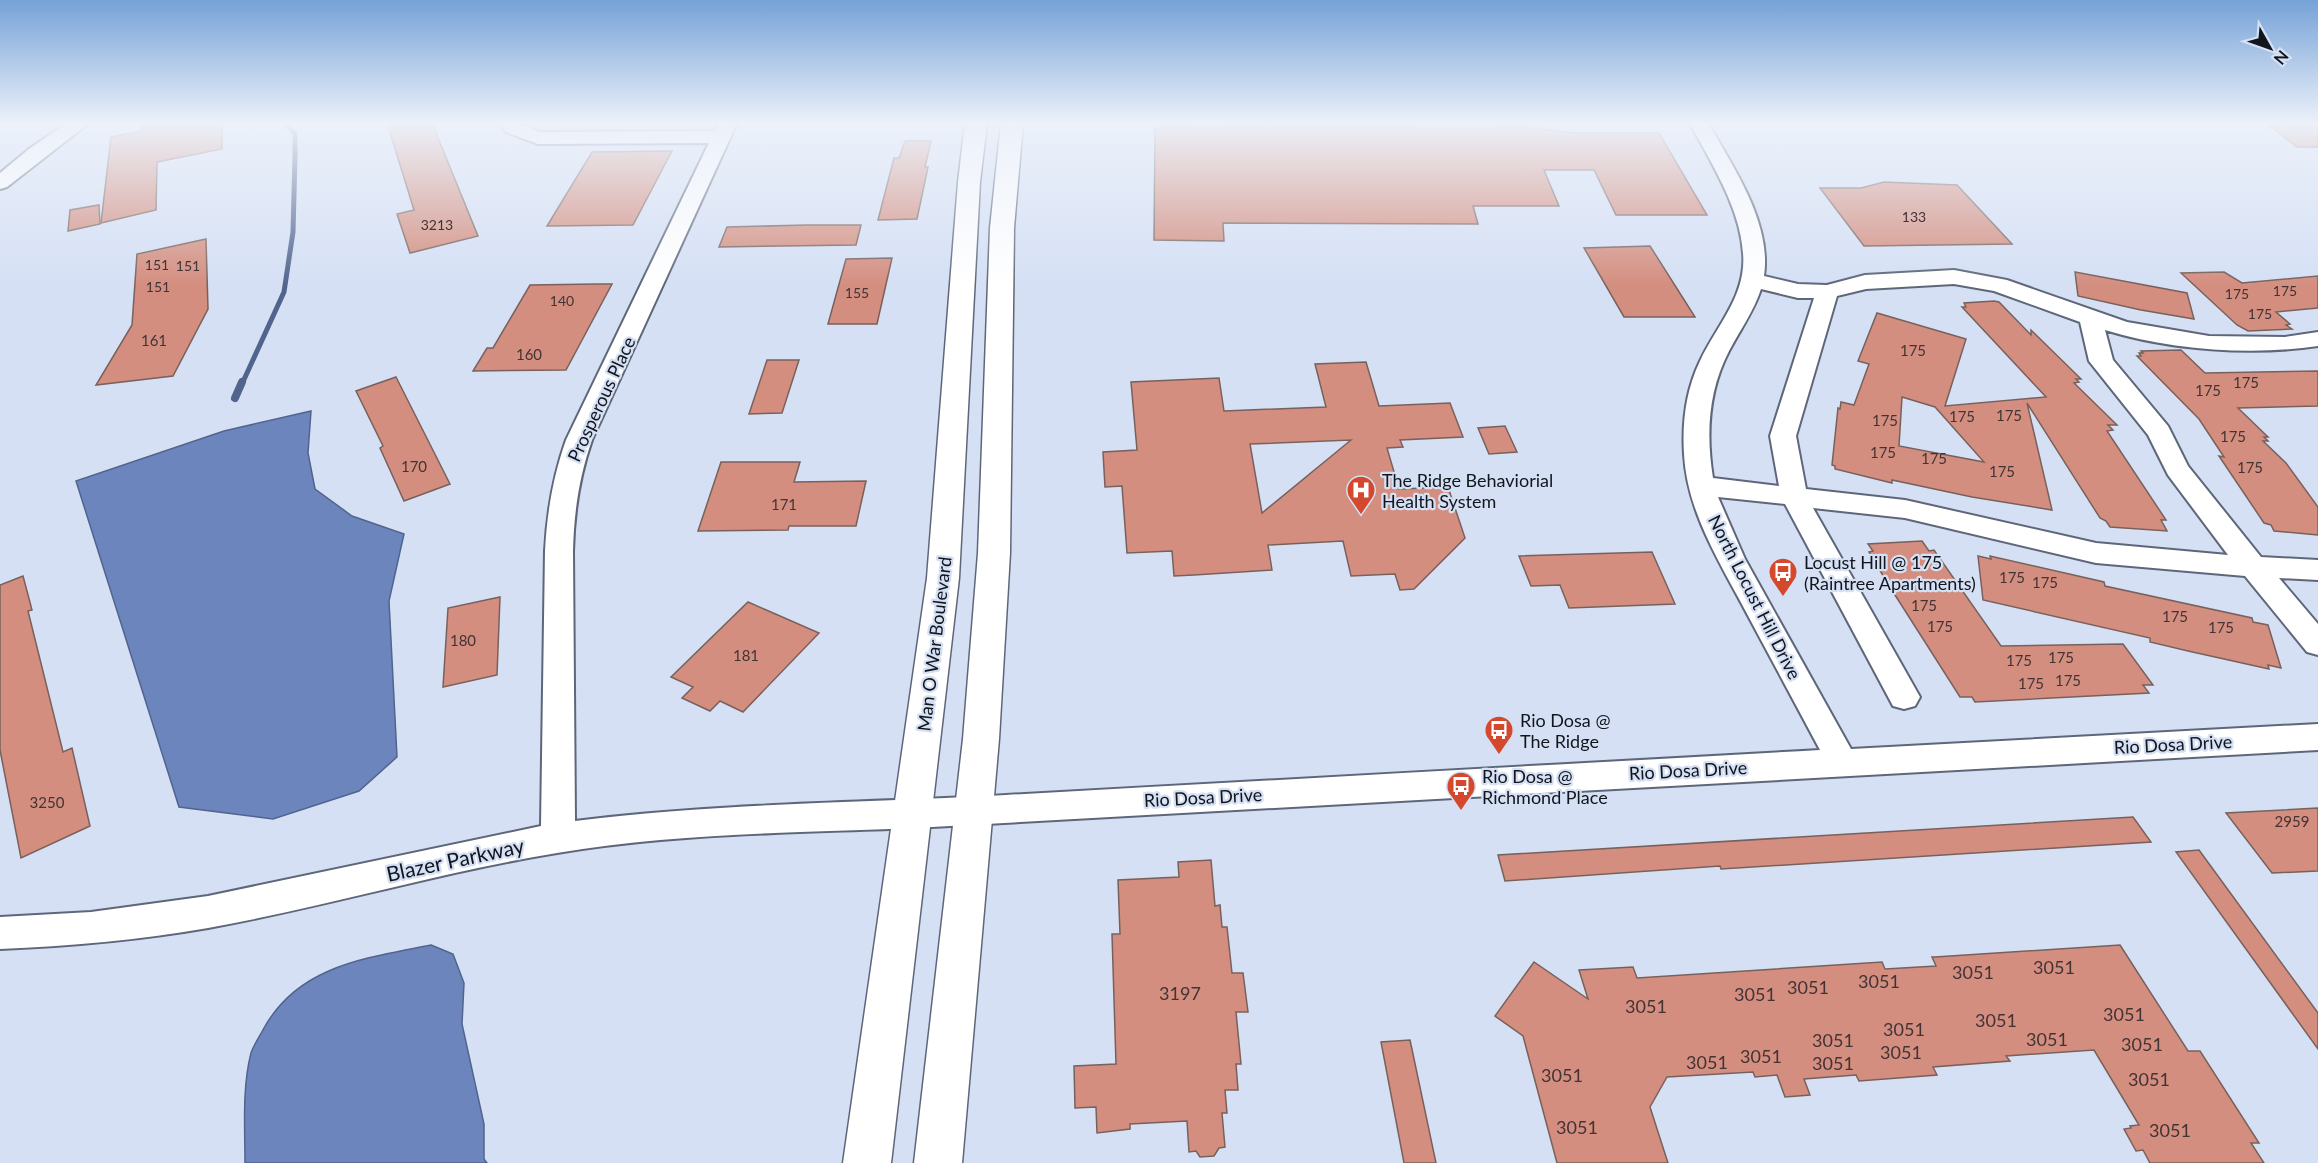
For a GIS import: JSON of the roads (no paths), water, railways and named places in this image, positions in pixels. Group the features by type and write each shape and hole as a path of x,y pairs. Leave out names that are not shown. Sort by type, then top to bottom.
{"main road":[{"name":"Man O War Boulevard","path":"867,1163 943,578 970,177"},
{"path":"938,1163 974,810 994,553 999,303 1007,177"}],"street":[{"name":"Prosperous Place","path":"558,838 559,550 560,505 565,478 579,440 702,177"},
{"name":"North Locust Hill Drive","path":"1728,177 1746,220 1755,268 1743,309 1718,350 1696,407 1697,457 1702,486 1713,520 1735,566 1842,762"},
{"path":"1753,280 1798,291 1827,292 1865,282 1954,278 1999,285 2123,328 2209,343 2285,344 2318,339"},
{"path":"1827,292 1783,436 1794,497 1904,696"},
{"path":"2091,318 2101,361 2159,432 2177,469 2253,567 2318,644"},
{"path":"1702,486 1905,509 2096,553 2253,567 2318,570"},
{"name":"Rio Dosa Drive","path":"914,814 2318,737"},
{"name":"Blazer Parkway","path":"0,933 91,928 208,912 558,838 650,826 914,814"}],"water":[{"path":"311,411 308,453 315,489 352,516 404,534 389,601 397,757 359,791 273,819 179,807 76,481 224,431"},
{"path":"431,945 453,954 464,983 462,1024 484,1124 484,1159 487,1163 245,1163 245,1094 248,1066 255,1043 279,1007 296,990 315,977 337,968 359,960"}],"waterway":[{"path":"242,384 284,292 293,232 294,177"},
{"path":"235,398 242,382"}],"place":[{"name":"The Ridge Behaviorial Health System","path":"1361,516"},
{"name":"Locust Hill @ 175 (Raintree Apartments)","path":"1783,598"},
{"name":"Rio Dosa @ The Ridge","path":"1499,756"},
{"name":"Rio Dosa @ Richmond Place","path":"1461,812"}]}
